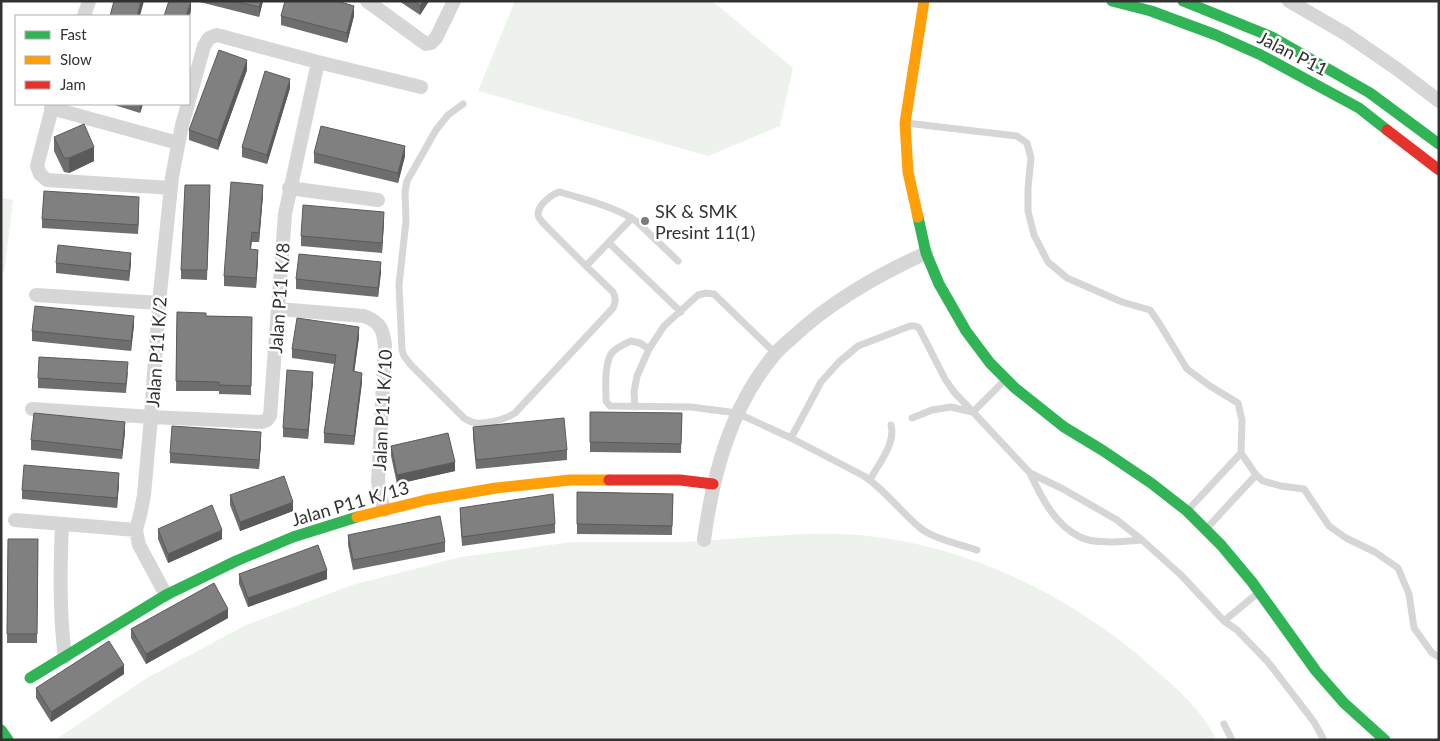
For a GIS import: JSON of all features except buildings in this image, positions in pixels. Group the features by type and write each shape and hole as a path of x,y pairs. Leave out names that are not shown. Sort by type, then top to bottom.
{"street":[{"path":"84,15 89,1"},
{"path":"366,1 426,44 432,43 436,38 454,1"},
{"path":"924,1 905,123 908,172 926,253 939,284 966,331 990,363 1034,405 1064,427 1151,483 1187,511 1221,545 1259,592 1316,671 1344,703 1379,738"},
{"name":"Jalan P11","path":"1112,1 1151,11 1216,35 1261,55 1359,108 1439,170"},
{"name":"Jalan P11","path":"1183,1 1272,37 1370,93 1439,144"},
{"path":"1289,1 1346,34 1439,101"},
{"path":"190,96 204,46 210,38 218,35 421,87"},
{"name":"Jalan P11 K/8","path":"151,417 262,422 270,416 285,214 318,62"},
{"name":"Jalan P11 K/2","path":"136,530 142,511 144,495 159,303 171,188 178,143 188,105"},
{"path":"171,188 47,180 40,174 37,166 52,106 178,143"},
{"path":"290,188 378,200"},
{"path":"704,540 714,484 726,440 737,414 757,379 776,353 802,328 836,302 886,272 926,253"},
{"path":"36,295 159,303"},
{"name":"Jalan P11 K/10","path":"278,309 364,316 372,319 379,325 384,334 386,345 378,481 380,497 385,510"},
{"path":"32,409 151,417"},
{"name":"Jalan P11 K/13","path":"30,678 166,595 236,561 293,537 385,510 426,500 487,490 570,480 680,480 714,484"},
{"path":"15,520 136,530 139,545 166,595"},
{"path":"62,524 60,576 65,657"},
{"path":"1,730 8,740"}],"lane":[{"path":"463,104 448,115 436,130 407,181 405,192 406,220 399,285 402,350 404,356 464,418 477,423 500,419 515,413 613,308 616,302 616,296 613,292 540,218 538,214 539,209 555,192 617,211 632,218 678,261"},
{"path":"905,123 1017,136 1027,144 1031,158 1028,211 1034,235 1048,262 1067,278 1122,302 1150,310 1187,369 1238,403 1242,420 1241,453 1256,476 1263,481 1281,486 1304,489 1330,526 1346,538 1375,552 1398,568 1409,594 1414,628 1432,653 1439,658"},
{"path":"586,266 632,218"},
{"path":"609,243 681,312"},
{"path":"635,407 634,392 637,376 649,349 664,326 698,295 714,294 776,353"},
{"path":"791,438 821,382 839,362 858,346 910,326 915,326 919,328 945,379 954,392 1030,473 1038,491 1060,522 1080,537 1097,541 1142,540"},
{"path":"649,349 640,343 631,341 621,346 612,354 607,370 606,401 610,406 691,407 737,414 791,438 870,480 920,528 933,535 977,550"},
{"path":"972,412 1006,379"},
{"path":"912,418 932,410 951,408 972,412"},
{"path":"870,480 893,436 891,425"},
{"path":"1187,511 1241,453"},
{"path":"1030,473 1063,489 1117,520 1181,575 1224,621 1237,630 1268,662 1314,722 1324,740"},
{"path":"1205,530 1256,476"},
{"path":"1224,621 1259,592"},
{"path":"1224,724 1232,740"}],"shaded area":[{"path":"515,1 712,1 793,68 780,126 708,156 478,91"},
{"path":"1,198 13,200 4,273 1,273"},
{"path":"800,534 859,535 907,542 945,551 983,564 1020,580 1056,598 1122,642 1188,700 1204,719 1217,740 55,740 147,678 246,625 352,585 461,557 572,542 685,542"}],"traffic: fast":[{"path":"1112,1 1151,11 1216,35 1261,55 1359,108 1387,130"},
{"path":"1183,1 1272,37 1370,93 1439,144"},
{"path":"918,217 926,253 939,284 966,331 990,363 1015,388 1064,427 1151,483 1187,511 1221,545 1252,582 1316,671 1344,703 1385,740"},
{"path":"30,678 166,595 236,561 293,537 357,517"},
{"path":"1,730 8,740"}],"traffic: slow":[{"path":"918,217 908,172 905,123 924,1"},
{"path":"357,517 426,500 496,488 570,480 609,480"}],"traffic: jam":[{"path":"1387,130 1439,170"},
{"path":"609,480 680,480 713,484"}],"place":[{"name":"SK & SMK Presint 11(1)","path":"645,221"}]}
